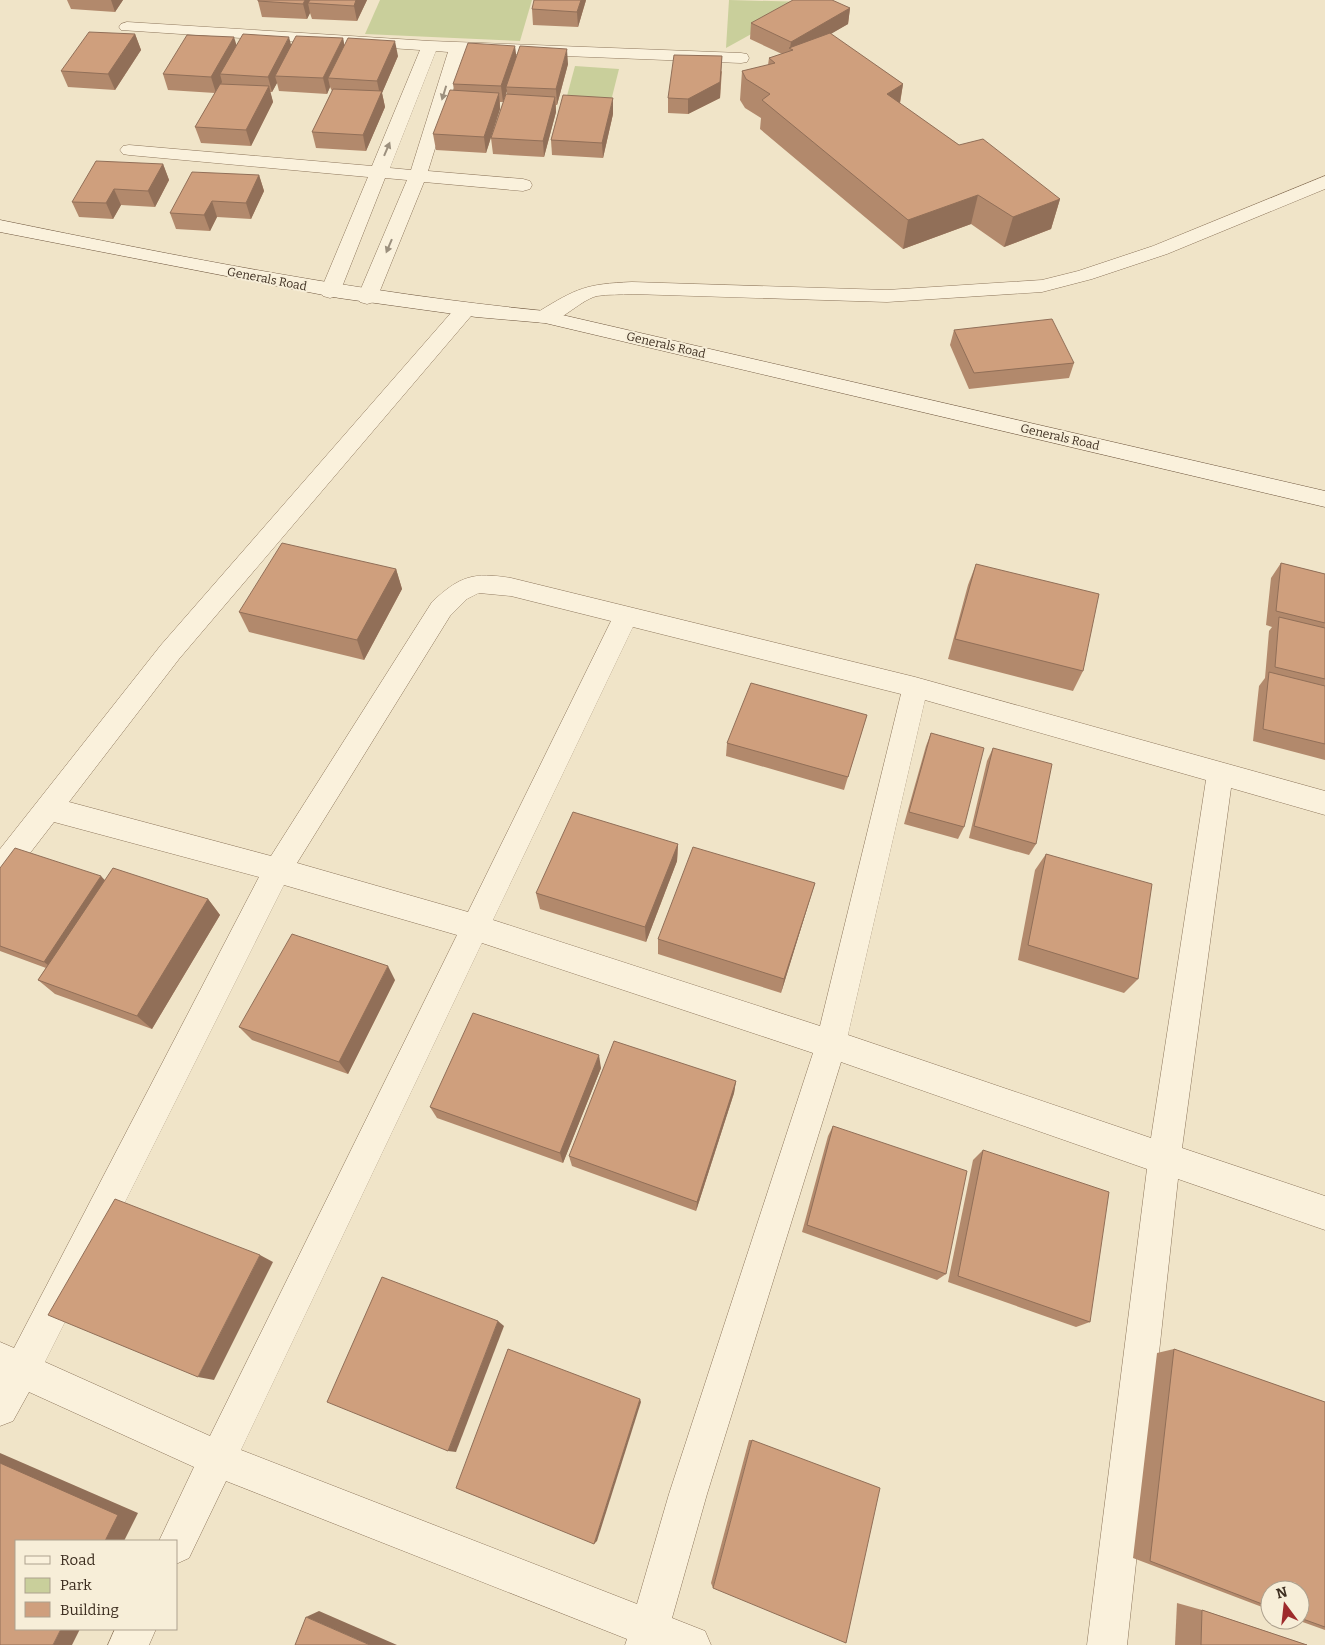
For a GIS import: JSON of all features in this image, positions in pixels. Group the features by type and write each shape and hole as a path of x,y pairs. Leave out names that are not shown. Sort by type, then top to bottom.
{"street":[{"path":"127,27 430,46 741,58"},
{"path":"330,292 430,46"},
{"path":"368,298 418,175 458,47"},
{"path":"129,150 523,184"},
{"path":"545,317 576,297 595,290 632,288 887,296 1042,286 1085,275 1160,250 1325,182"},
{"name":"Generals Road","path":"0,226 330,292 464,311 545,317 1325,499"},
{"path":"0,870 170,652 464,311"},
{"path":"0,1408 11,1365 277,870 441,610 462,589 480,582 511,587 915,688 1325,802"},
{"path":"178,1542 626,616"},
{"path":"647,1636 691,1485 831,1044 915,688"},
{"path":"1107,1645 1164,1159 1220,774"},
{"path":"49,809 277,870 475,928 831,1044 1325,1213"},
{"path":"11,1365 218,1459 647,1636 690,1645"},
{"path":"128,1645 136,1630"}],"green space":[{"path":"380,0 532,0 520,41 365,34"},
{"path":"729,0 809,2 726,48"},
{"path":"575,66 619,69 609,109 564,107"}],"building":[{"path":"258,0 305,0 303,4"},
{"path":"310,0 356,0 354,6 308,3"},
{"path":"534,0 581,0 577,12 532,9"},
{"path":"793,0 832,0 850,8 791,42 751,23"},
{"path":"89,32 135,34 108,74 61,71"},
{"path":"830,33 903,84 887,94 959,145 983,139 1060,199 1013,217 978,195 908,220 762,100 770,94 746,79 742,71 775,63 769,58 793,50 789,48"},
{"path":"243,34 289,37 268,77 220,74"},
{"path":"187,35 234,37 211,77 163,74"},
{"path":"296,36 343,38 323,78 275,76"},
{"path":"348,38 395,41 377,81 328,78"},
{"path":"468,43 515,46 501,86 453,84"},
{"path":"520,46 567,49 556,89 506,87"},
{"path":"674,55 722,56 720,82 688,99 668,98"},
{"path":"220,84 269,86 246,130 195,127"},
{"path":"333,89 382,91 363,135 312,132"},
{"path":"450,90 499,93 484,137 433,134"},
{"path":"506,94 555,97 543,141 491,138"},
{"path":"563,95 613,98 602,143 551,140"},
{"path":"96,161 163,164 148,191 114,189 106,203 72,202"},
{"path":"192,172 259,175 246,203 212,201 204,215 170,213"},
{"path":"1052,319 1074,363 974,373 954,330"},
{"path":"282,543 396,569 357,640 239,612"},
{"path":"1281,563 1325,574 1325,623 1276,611"},
{"path":"976,564 1099,594 1083,671 955,639"},
{"path":"1279,617 1325,628 1325,679 1275,667"},
{"path":"1269,672 1325,686 1325,744 1263,729"},
{"path":"751,683 867,715 848,777 727,743"},
{"path":"931,733 984,748 964,827 909,812"},
{"path":"993,748 1052,764 1036,844 974,826"},
{"path":"573,812 678,844 645,927 536,893"},
{"path":"693,847 815,883 784,979 658,939"},
{"path":"15,848 101,876 44,962 0,946 0,868"},
{"path":"1046,854 1152,884 1138,979 1028,945"},
{"path":"113,868 208,899 137,1016 38,980"},
{"path":"292,934 388,966 339,1062 239,1027"},
{"path":"473,1013 599,1055 560,1153 430,1107"},
{"path":"614,1041 736,1081 697,1202 569,1156"},
{"path":"833,1126 967,1171 946,1274 807,1225"},
{"path":"983,1150 1109,1192 1090,1322 958,1276"},
{"path":"115,1199 260,1255 198,1377 48,1315"},
{"path":"382,1277 498,1321 448,1451 327,1402"},
{"path":"508,1349 640,1399 594,1544 456,1488"},
{"path":"1174,1349 1325,1402 1325,1627 1310,1622 1310,1580 1260,1580 1260,1603 1150,1561"},
{"path":"752,1440 880,1488 846,1643 713,1588"},
{"path":"0,1463 118,1515 106,1540 15,1540 15,1630 60,1630 53,1645 0,1645"},
{"path":"1202,1610 1307,1645 1201,1645"},
{"path":"306,1617 370,1645 295,1645"}]}
